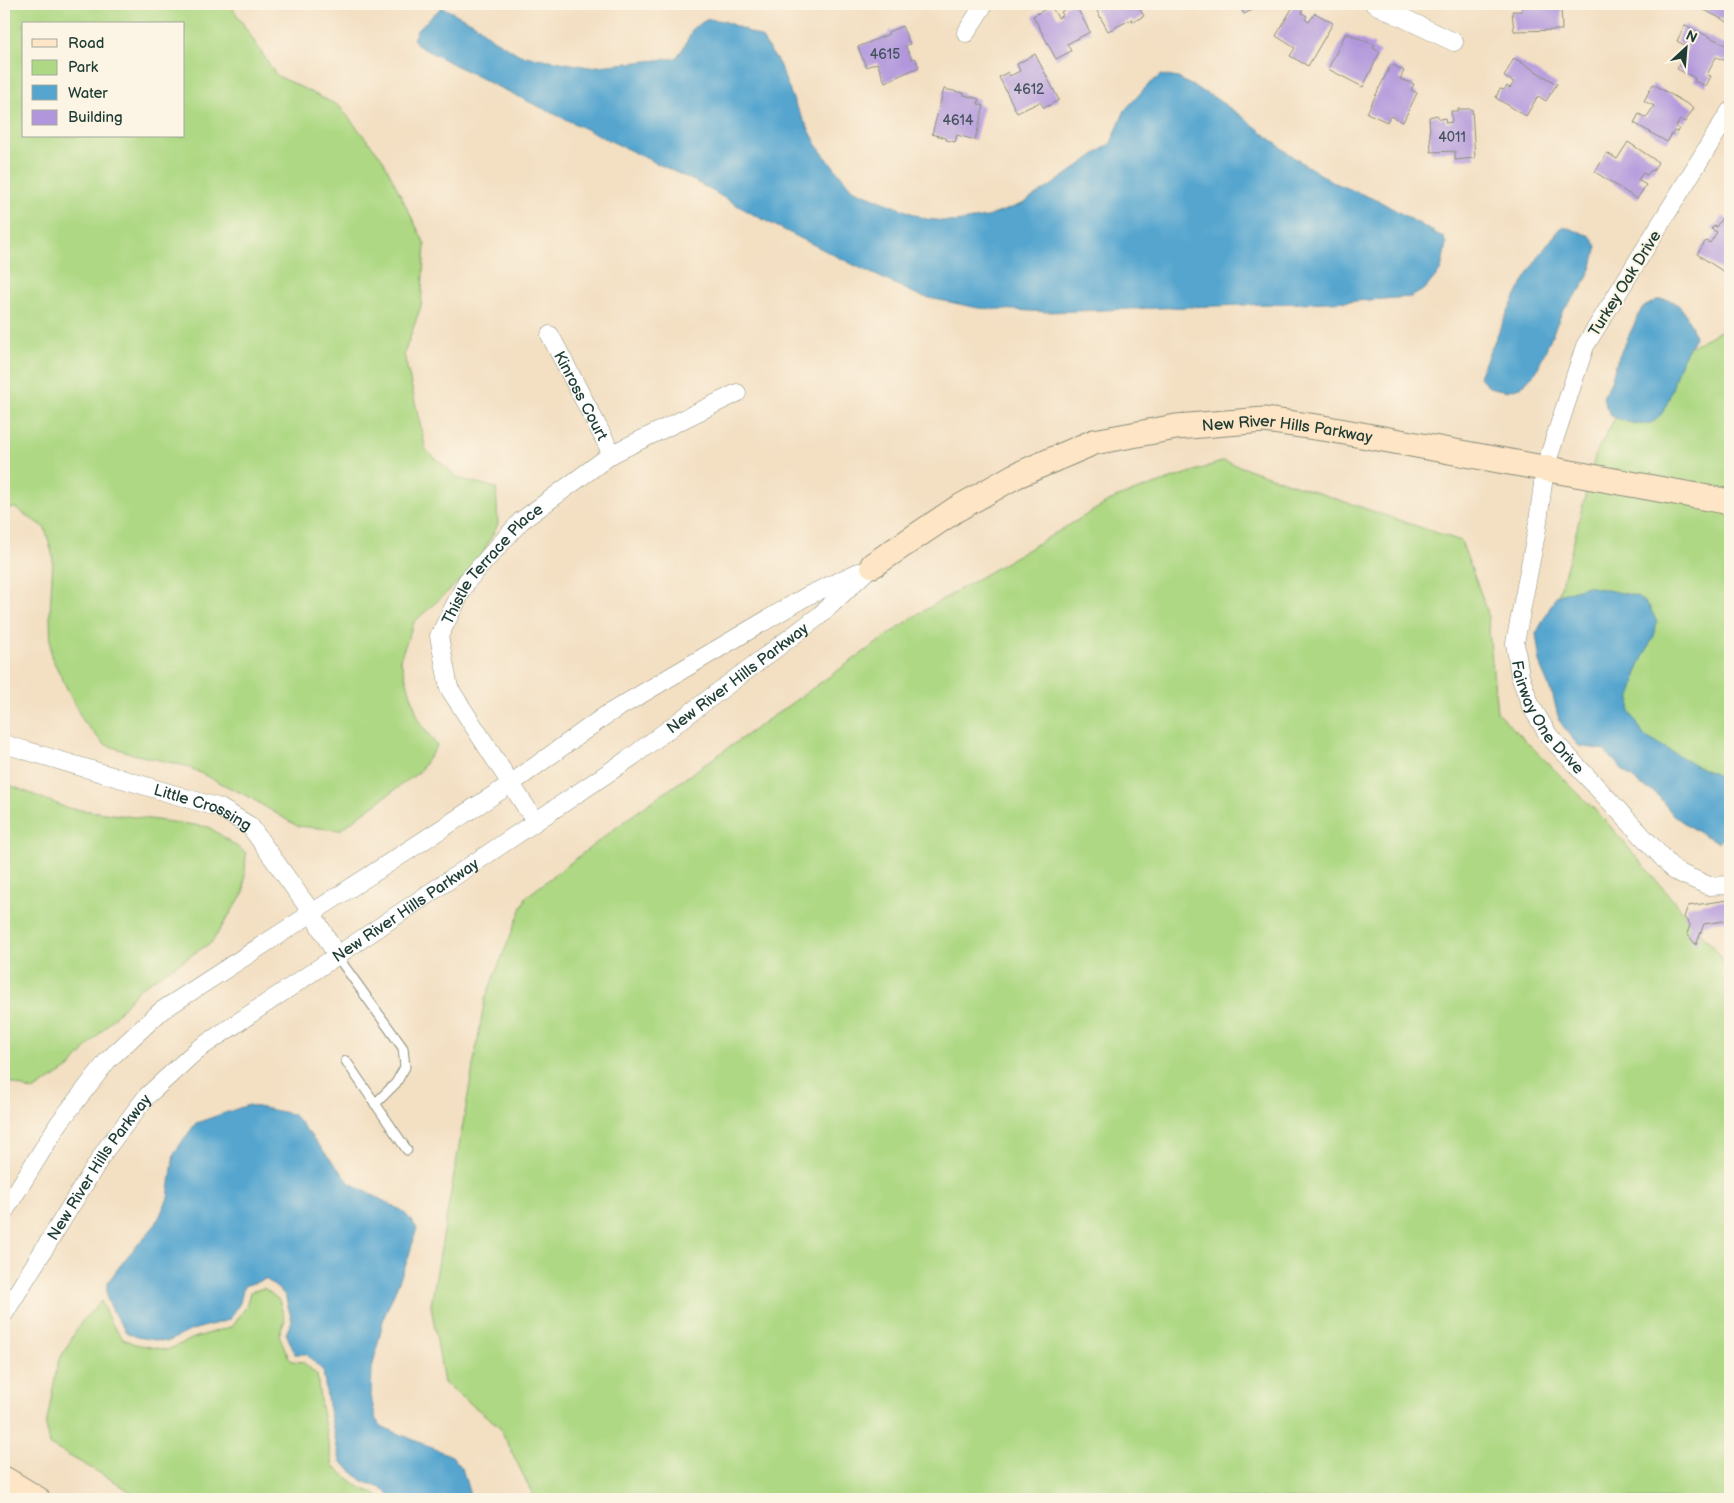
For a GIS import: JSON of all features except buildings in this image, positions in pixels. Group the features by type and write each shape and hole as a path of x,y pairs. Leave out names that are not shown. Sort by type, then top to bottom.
{"street":[{"path":"966,33 984,4"},
{"path":"1374,4 1454,42"},
{"name":"Turkey Oak Drive","path":"1545,468 1585,346 1730,111"},
{"name":"Kinross Court","path":"550,335 612,454"},
{"name":"Thistle Terrace Place","path":"535,821 449,688 439,636 467,581 521,521 612,454 737,393"},
{"name":"New River Hills Parkway","path":"4,1212 59,1123 108,1060 161,1011 512,783 614,710 807,596 873,565 955,510 1015,476 1094,442 1176,428 1264,420 1323,428 1730,502"},
{"name":"Fairway One Drive","path":"1545,468 1537,529 1515,643 1520,676 1531,706 1548,736 1675,871 1709,886 1730,885"},
{"name":"New River Hills Parkway","path":"4,1314 106,1149 147,1096 198,1050 634,756 819,616 873,565"},
{"name":"Little Crossing","path":"4,744 220,808 250,826 312,913 337,956"},
{"path":"4,1479 37,1499"}],"lane":[{"path":"337,956 403,1048 405,1067 396,1083 375,1104"},
{"path":"346,1061 407,1150"}],"green space":[{"path":"4,4 230,4 276,75 339,106 382,158 425,244 421,306 404,354 426,450 458,478 496,488 498,524 476,566 414,622 400,659 419,721 437,746 419,772 340,830 297,826 249,797 186,766 133,754 104,744 83,721 51,656 50,614 53,557 45,528 15,508 4,508"},
{"path":"1730,326 1730,786 1659,759 1557,599 1596,453 1640,372"},
{"path":"1224,461 1461,541 1487,610 1497,712 1604,819 1730,967 1730,1499 535,1499 499,1426 444,1383 431,1305 485,999 526,897 630,817 918,614 1115,498"},
{"path":"4,783 67,808 209,827 246,853 244,892 212,942 140,988 69,1068 33,1091 4,1080"},
{"path":"264,1288 279,1300 285,1320 279,1335 289,1358 292,1361 303,1362 317,1375 321,1407 333,1466 359,1487 375,1494 381,1499 141,1499 114,1481 50,1445 46,1426 58,1362 82,1321 101,1301 110,1322 123,1339 135,1344 167,1350 194,1338 233,1326 246,1307 250,1292"}],"water":[{"path":"442,7 475,24 493,39 520,55 589,67 676,58 684,47 693,28 708,19 724,21 761,37 779,64 795,104 820,150 852,189 926,219 955,222 987,217 1022,204 1052,185 1111,143 1125,110 1146,87 1161,75 1178,78 1215,98 1247,120 1293,157 1333,182 1381,202 1444,238 1446,244 1441,270 1425,289 1411,297 1355,301 1048,312 978,308 920,296 756,216 700,184 494,85 420,47 413,39 418,29"},
{"path":"1563,226 1590,236 1597,246 1592,267 1581,289 1563,310 1536,372 1521,387 1506,391 1489,387 1479,376 1505,317 1525,278 1549,242"},
{"path":"1657,300 1669,300 1679,306 1689,321 1695,337 1678,368 1671,393 1661,414 1648,424 1626,422 1611,416 1603,397 1610,384 1618,358 1642,308"},
{"path":"1587,586 1637,596 1649,606 1657,622 1654,636 1639,665 1631,696 1630,711 1644,736 1730,783 1730,827 1727,835 1718,842 1696,831 1674,816 1656,793 1642,786 1626,773 1604,750 1579,746 1559,720 1553,696 1541,668 1536,634 1556,596"},
{"path":"248,1105 293,1114 350,1183 403,1211 417,1228 407,1262 384,1317 372,1369 371,1397 376,1420 383,1427 452,1456 462,1468 471,1499 393,1499 383,1489 363,1481 340,1461 323,1371 306,1354 295,1354 286,1333 292,1321 285,1295 266,1279 244,1286 240,1303 229,1320 192,1330 167,1342 137,1337 126,1332 116,1317 107,1299 107,1283 156,1224 168,1198 174,1153 196,1123"}]}
